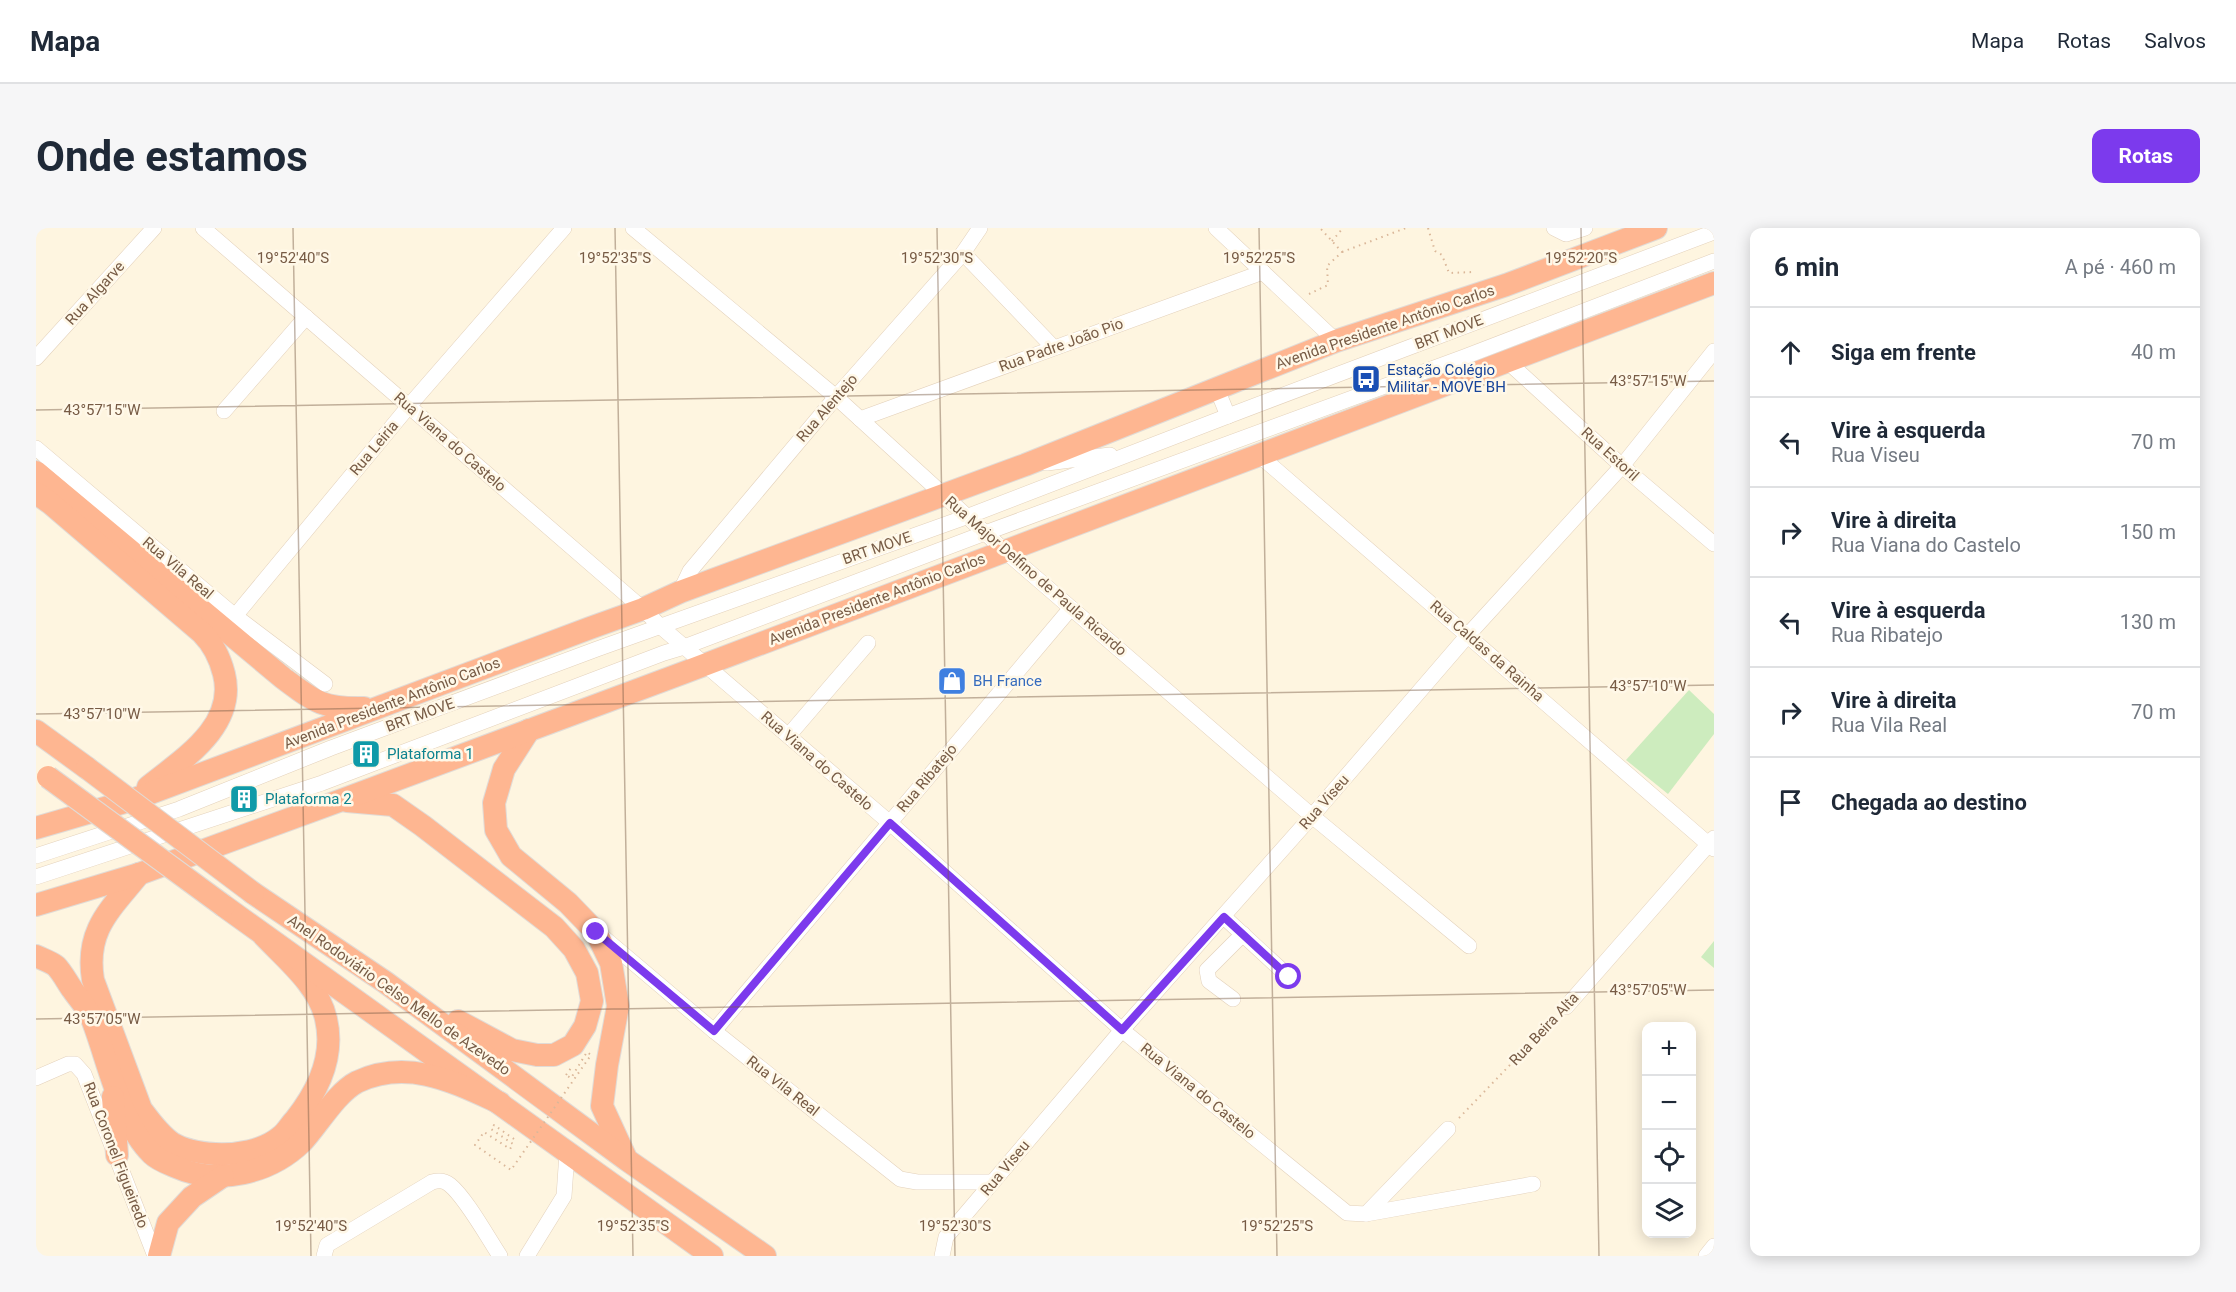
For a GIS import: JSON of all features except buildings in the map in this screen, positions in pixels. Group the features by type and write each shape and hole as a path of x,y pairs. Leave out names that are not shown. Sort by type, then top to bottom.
{"highway":[{"name":"Avenida Presidente Antônio Carlos","path":"39,827 132,800 381,708 644,609 680,592 1025,465 1336,341 1506,285 1648,229"},
{"name":"Avenida Presidente Antônio Carlos","path":"36,905 139,874 705,665 1173,487 1257,444 1508,362 1714,283"},
{"path":"36,472 283,678 314,701 339,709 381,708"},
{"path":"36,493 50,502 202,633 214,649 223,668 225,697 223,708 214,727 198,746 132,800"},
{"name":"Anel Rodoviário Celso Mello de Azevedo","path":"36,730 253,893 385,982 627,1160 765,1256"},
{"path":"529,730 504,769 494,803 496,830 511,856 568,903 596,932 611,963 618,1006 602,1106 627,1160"},
{"name":"Anel Rodoviário Celso Mello de Azevedo","path":"42,773 264,936 712,1256"},
{"path":"339,801 393,806 423,826 554,927 574,950 587,973 592,1001 585,1026 573,1045 554,1055 537,1055 512,1050 385,982"},
{"path":"139,874 107,911 99,925 91,963 93,980 141,1109 154,1127 171,1143 188,1150 222,1154 241,1152 262,1147 281,1137 317,1089 326,1065 327,1019 317,994 264,936"},
{"path":"36,956 56,966 91,1016 112,1080 133,1128 153,1155 177,1168 195,1174 223,1176 246,1173 272,1164 301,1142 332,1104 356,1083 376,1077 397,1073 429,1074 452,1081 500,1103"},
{"path":"112,1080 117,1155"},
{"path":"157,1256 168,1223 192,1197 223,1176"}],"street":[{"name":"Rua Algarve","path":"36,358 154,228"},
{"name":"Rua Viana do Castelo","path":"203,228 644,609 684,647 890,823 1122,1030 1347,1213 1366,1214 1533,1184"},
{"name":"Rua Leiria","path":"235,616 409,406 564,228"},
{"name":"Rua Major Delfino de Paula Ricardo","path":"633,228 836,397 966,517 1312,816 1469,946"},
{"name":"Rua Alentejo","path":"680,592 690,571 836,397 963,253 980,228"},
{"path":"1216,228 1336,341"},
{"path":"1554,228 1566,234 1585,228"},
{"name":"BRT MOVE","path":"36,856 178,809 331,748 660,626 966,517 1709,235"},
{"path":"963,253 1053,347"},
{"name":"BRT MOVE","path":"36,877 322,783 664,652 684,647 985,533 1257,444 1464,357 1714,261"},
{"name":"Rua Padre João Pio","path":"860,419 1263,272"},
{"path":"224,411 306,317"},
{"name":"Rua Viseu","path":"942,1256 946,1237 1122,1030 1224,917 1468,635 1622,466 1714,351"},
{"name":"BRT MOVE","path":"1464,357 1508,362"},
{"name":"Rua Estoril","path":"1508,362 1622,466 1714,544"},
{"path":"1217,389 1228,416"},
{"name":"Rua Caldas da Rainha","path":"1257,444 1468,635 1712,843"},
{"name":"Rua Vila Real","path":"36,448 235,616 325,684"},
{"path":"1025,465 1130,453"},
{"name":"Rua Ribatejo","path":"714,1031 1071,608"},
{"path":"789,735 868,643"},
{"path":"39,827 70,844"},
{"name":"Rua Beira Alta","path":"1566,1007 1712,843"},
{"path":"1224,917 1289,977"},
{"name":"Rua Vila Real","path":"596,932 714,1031 900,1179 916,1182 993,1182"},
{"path":"1233,999 1209,981 1207,970 1243,934"},
{"name":"Rua Coronel Figueiredo","path":"36,1078 68,1064 75,1065 84,1074 157,1256"},
{"path":"1366,1214 1448,1129"},
{"path":"528,1256 564,1196 567,1153"},
{"path":"324,1256 327,1245 432,1182 440,1180 449,1184 459,1194 501,1256"},
{"path":"1706,1256 1714,1246"}],"path":[{"path":"1320,228 1342,252"},
{"path":"1332,241 1343,228"},
{"path":"1295,302 1328,285 1327,266 1342,252 1407,228"},
{"path":"1428,228 1435,251 1442,255 1449,273 1473,272"},
{"name":"Rua Beira Alta","path":"1448,1129 1566,1007"},
{"path":"514,1139 494,1125 491,1129 513,1144 510,1149 484,1132 475,1145 511,1170 591,1055 587,1052 571,1078 566,1075"}],"green space":[{"path":"1689,690 1714,714 1714,734 1668,794 1626,760"},
{"path":"1714,941 1714,968 1701,957"}],"place":[{"name":"Estação Colégio Militar - MOVE BH","path":"1366,379"},
{"name":"BH France","path":"952,681"},
{"name":"Plataforma 1","path":"366,754"},
{"name":"Plataforma 2","path":"244,799"}],"route":[{"path":"596,932 714,1031 890,823 1122,1030 1224,917 1289,977"}]}
